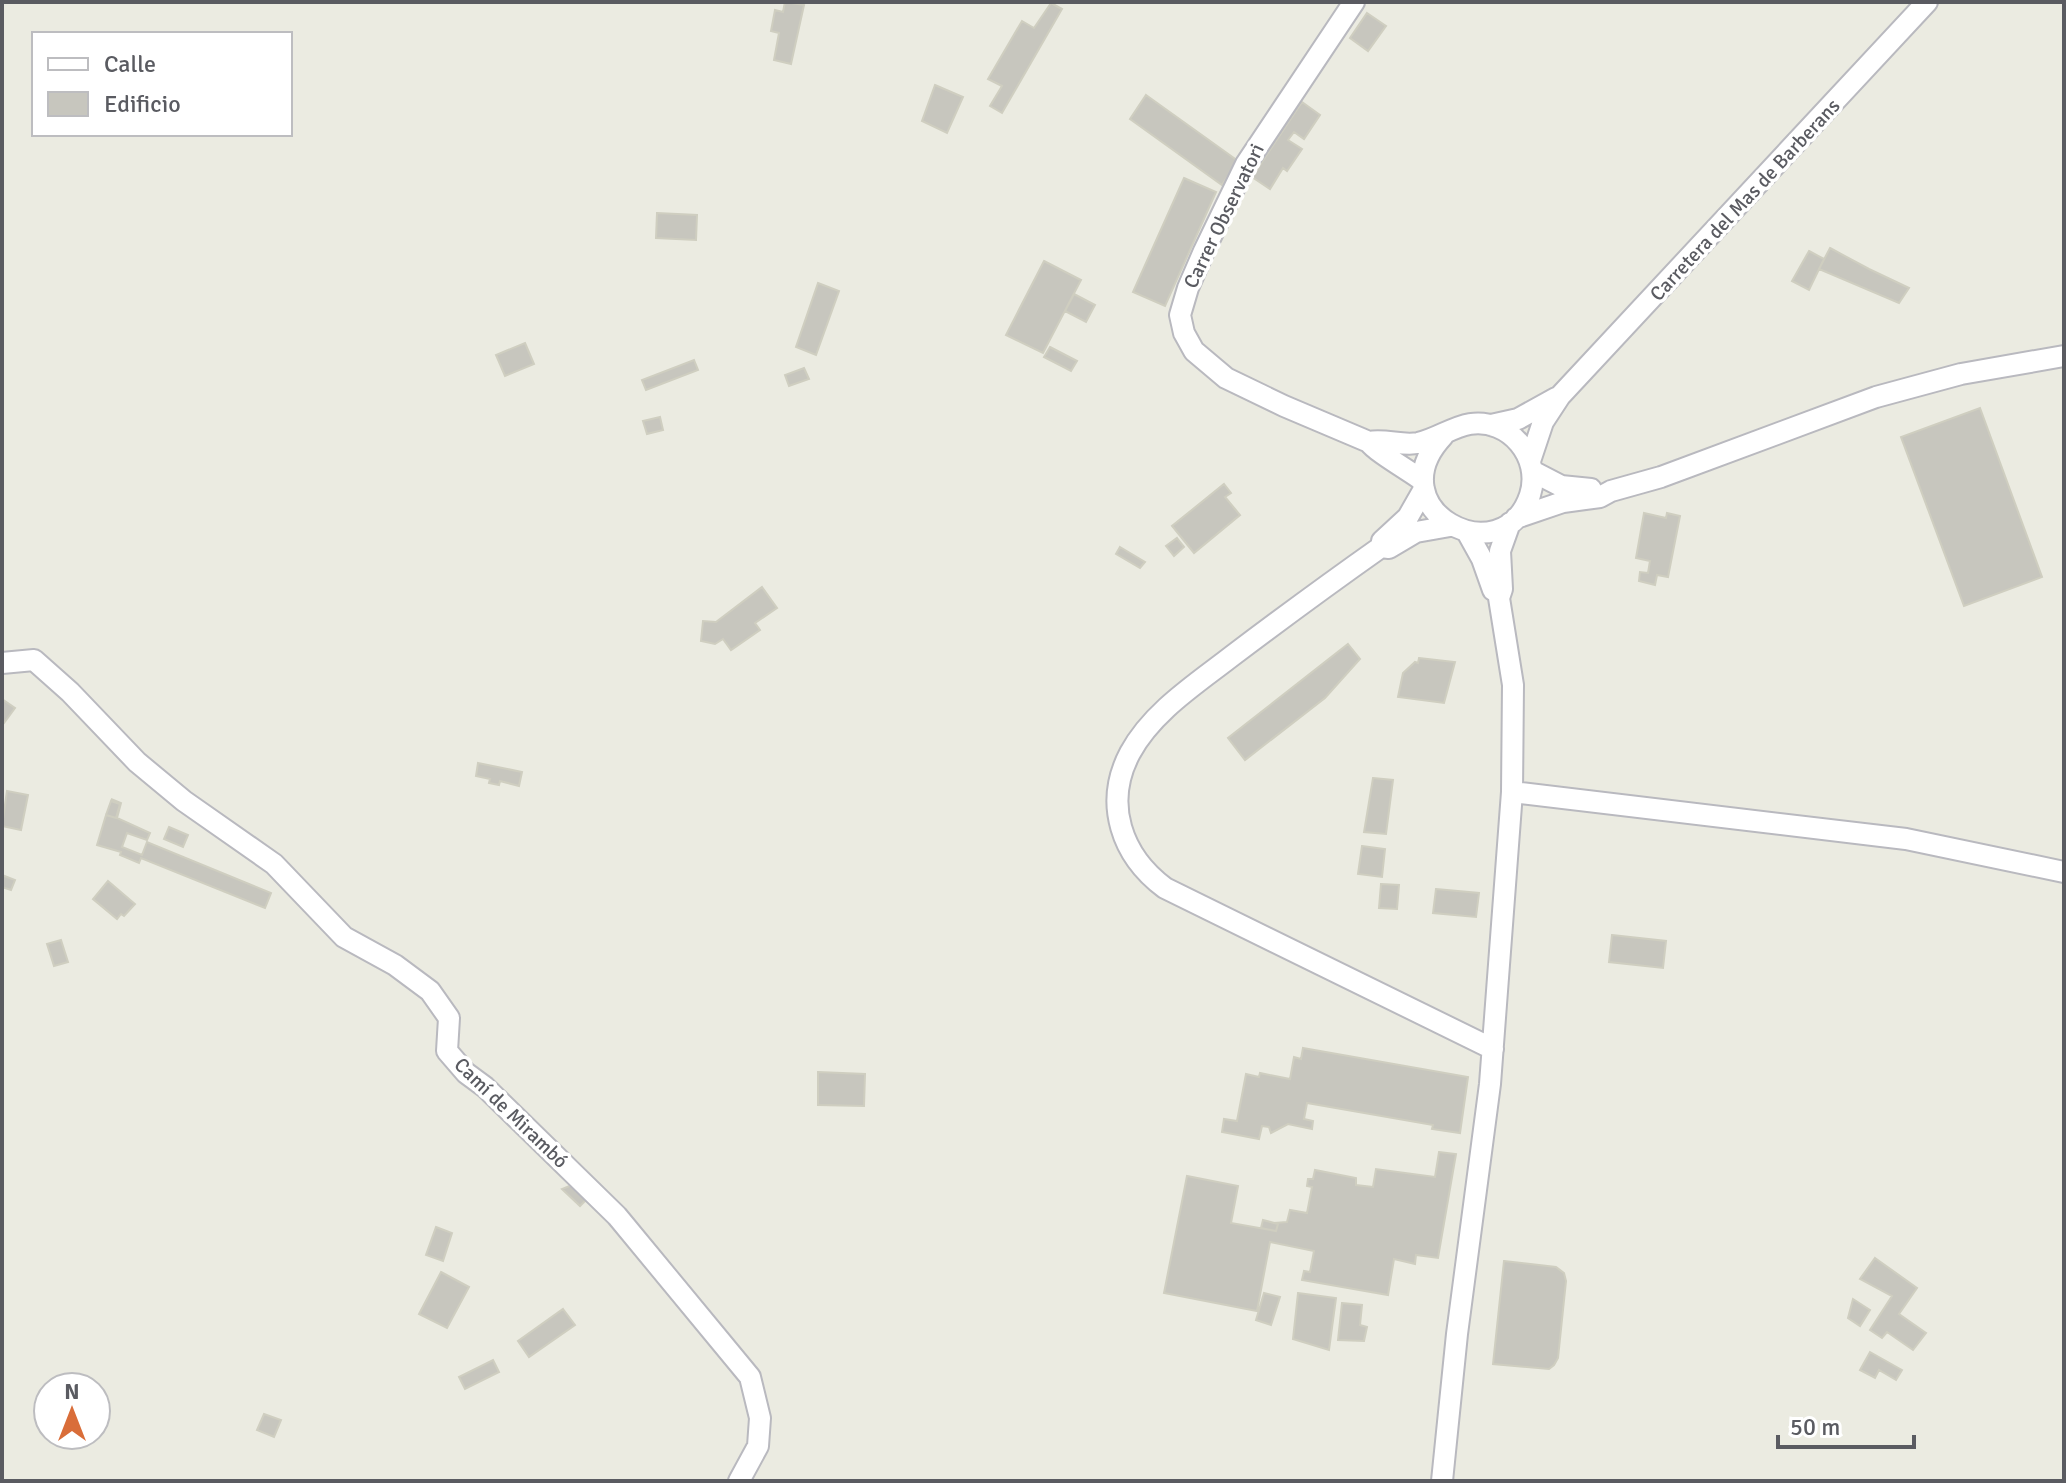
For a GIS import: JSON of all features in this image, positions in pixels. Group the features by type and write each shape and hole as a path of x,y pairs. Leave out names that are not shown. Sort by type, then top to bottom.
{"street":[{"name":"Carrer Observatori","path":"1354,2 1246,164 1204,251 1180,315 1184,333 1194,351 1226,378 1369,442"},
{"name":"Carretera del Mas de Barberans","path":"1560,396 1927,2"},
{"path":"1381,547 1389,548 1416,532 1459,529 1489,532 1563,502 1600,497 1684,469 1876,397 1961,374 2064,356"},
{"path":"1499,598 1492,589 1486,567 1459,529 1436,514 1424,485 1392,457 1374,449 1369,442 1381,440 1408,444 1443,436 1466,425 1491,425 1529,415 1560,396"},
{"path":"1442,1481 1493,1049 1512,792 1513,685 1499,598 1502,589 1500,551 1513,521 1530,497 1531,466 1543,422 1560,396"},
{"path":"1491,425 1511,434 1519,442 1531,466 1561,486 1611,491"},
{"path":"1443,436 1428,456 1424,485 1408,517 1383,539 1381,547 1177,700 1141,735 1129,755 1120,785 1119,803 1125,843 1147,874 1165,888 1493,1049"},
{"name":"Camí de Mirambó","path":"2,663 34,660 70,692 137,762 184,801 274,864 344,937 395,965 430,991 449,1018 447,1051 466,1073 485,1087 617,1216 750,1377 760,1418 758,1446 739,1481"},
{"path":"1512,792 1906,839 2064,872"}],"building":[{"path":"785,2 804,5 791,64 774,60 779,33 771,31 775,10 783,12"},
{"path":"1051,3 1062,9 1002,113 990,106 1002,86 988,79 1022,21 1034,28"},
{"path":"1367,13 1386,26 1368,51 1350,38"},
{"path":"935,85 963,97 947,133 922,121"},
{"path":"1146,95 1238,161 1222,185 1130,119"},
{"path":"1302,102 1320,115 1304,139 1294,132 1288,140 1302,149 1287,171 1283,168 1270,189 1252,177"},
{"path":"1184,178 1216,192 1165,306 1133,292"},
{"path":"657,213 697,215 696,240 656,238"},
{"path":"1830,248 1909,288 1899,303 1819,269"},
{"path":"1809,251 1824,259 1809,290 1792,281"},
{"path":"1044,261 1081,280 1043,353 1006,335"},
{"path":"818,283 839,291 816,355 796,347"},
{"path":"1074,294 1095,305 1086,322 1065,311"},
{"path":"525,343 534,364 505,376 496,355"},
{"path":"1050,347 1077,361 1071,371 1044,357"},
{"path":"694,360 698,370 646,390 642,380"},
{"path":"804,368 809,379 789,386 785,375"},
{"path":"1980,408 2042,577 1964,606 1901,437"},
{"path":"660,417 663,430 647,434 643,421"},
{"path":"1224,484 1231,493 1225,497 1240,515 1194,553 1172,526"},
{"path":"1644,513 1666,518 1667,513 1680,516 1668,577 1657,575 1655,585 1639,581 1640,572 1648,573 1650,561 1636,558"},
{"path":"1177,538 1184,547 1174,556 1166,546"},
{"path":"1120,547 1145,562 1140,568 1116,554"},
{"path":"762,587 777,608 755,623 760,630 731,650 723,639 715,644 701,641 703,621 716,622"},
{"path":"1348,644 1360,659 1325,698 1245,760 1228,738"},
{"path":"1419,658 1455,662 1444,703 1398,697 1403,673 1415,662 1418,663"},
{"path":"2,699 15,708 4,723 2,722"},
{"path":"478,763 522,772 519,786 500,781 499,785 489,783 490,779 476,776"},
{"path":"1373,778 1393,780 1386,834 1364,832"},
{"path":"7,791 28,795 21,830 2,826"},
{"path":"111,799 121,803 117,818 150,833 147,840 127,833 122,847 142,855 147,842 271,893 265,908 141,858 139,863 120,855 121,852 97,845 106,815 116,818 120,804"},
{"path":"111,801 120,804 116,818 106,815"},
{"path":"169,827 188,835 183,847 164,839"},
{"path":"1362,846 1385,849 1382,877 1358,874"},
{"path":"2,875 15,880 11,890 2,887"},
{"path":"108,881 135,904 117,919 93,899"},
{"path":"1381,884 1399,885 1397,909 1379,908"},
{"path":"1436,889 1479,893 1476,917 1433,913"},
{"path":"1612,935 1666,941 1663,968 1609,962"},
{"path":"61,940 68,962 54,966 47,944"},
{"path":"1303,1048 1468,1077 1460,1133 1432,1129 1433,1125 1307,1103 1304,1119 1313,1121 1312,1129 1288,1124 1271,1133 1269,1127 1262,1126 1259,1139 1222,1132 1224,1119 1237,1121 1246,1074 1259,1077 1260,1073 1290,1079 1294,1057 1301,1059"},
{"path":"818,1072 865,1074 864,1106 818,1105"},
{"path":"1439,1152 1456,1154 1438,1258 1416,1255 1415,1264 1394,1259 1388,1295 1302,1280 1304,1271 1310,1272 1314,1251 1270,1242 1257,1311 1164,1293 1187,1176 1238,1186 1231,1223 1276,1231 1278,1224 1274,1223 1287,1222 1290,1210 1307,1213 1312,1187 1307,1186 1308,1179 1313,1179 1315,1170 1356,1178 1356,1185 1373,1187 1376,1169 1435,1177"},
{"path":"572,1185 587,1199 580,1206 562,1189"},
{"path":"1263,1220 1278,1224 1276,1231 1261,1228"},
{"path":"436,1227 452,1233 443,1261 426,1255"},
{"path":"1875,1258 1917,1288 1899,1314 1926,1333 1913,1350 1887,1332 1882,1338 1870,1330 1892,1296 1860,1279"},
{"path":"1504,1261 1556,1267 1564,1273 1566,1281 1558,1358 1549,1369 1493,1364"},
{"path":"441,1272 469,1287 447,1328 419,1314"},
{"path":"1264,1293 1280,1297 1271,1325 1256,1320"},
{"path":"1298,1293 1336,1298 1329,1350 1293,1339"},
{"path":"1853,1299 1870,1310 1860,1326 1848,1318"},
{"path":"1342,1303 1362,1305 1360,1325 1367,1327 1364,1341 1338,1340"},
{"path":"563,1309 575,1325 529,1357 518,1341"},
{"path":"1870,1352 1902,1370 1896,1380 1879,1370 1875,1378 1860,1370"},
{"path":"493,1360 499,1372 465,1389 459,1377"},
{"path":"264,1414 281,1420 274,1437 257,1430"}]}
